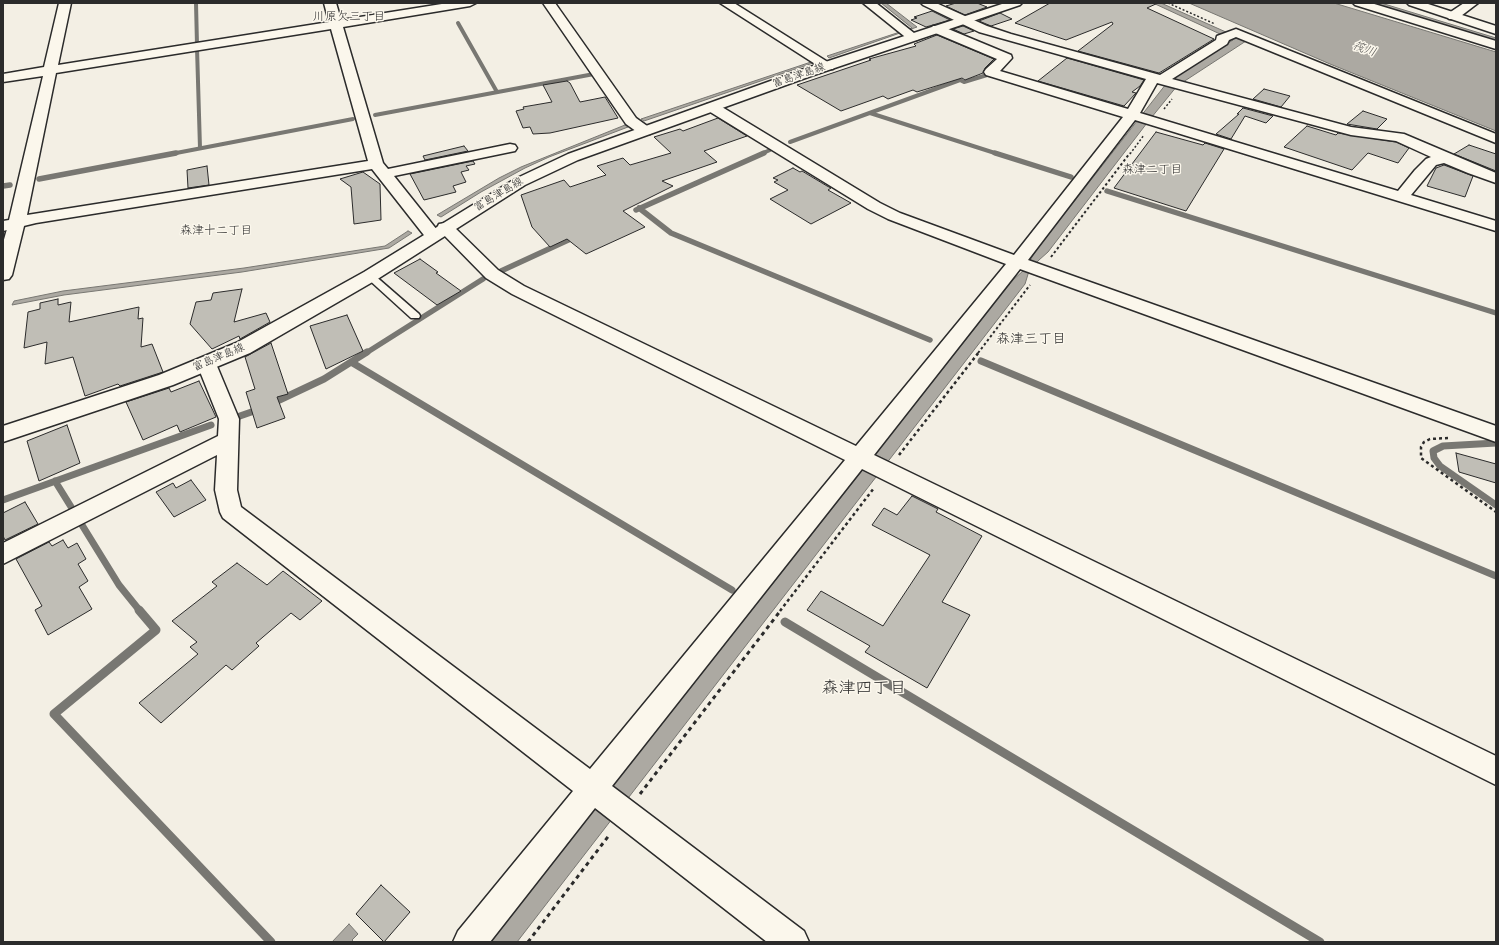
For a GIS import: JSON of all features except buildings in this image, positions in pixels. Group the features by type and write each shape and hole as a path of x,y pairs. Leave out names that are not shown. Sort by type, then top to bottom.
{"street":[{"path":"3,276 10,224 51,70 66,3"},
{"path":"330,3 380,169 439,231 492,274 518,290 869,461 1496,771"},
{"path":"3,78 470,3"},
{"path":"549,3 631,122 645,131"},
{"path":"726,3 828,66"},
{"path":"869,3 907,33"},
{"path":"927,3 1007,37 1180,86 1351,131 1399,137 1473,170 1496,178"},
{"name":"富島津島線","path":"3,434 166,380 244,348 370,276 439,231 503,192 541,172 595,148 828,66 907,33 937,29 1016,3"},
{"path":"1359,3 1496,45"},
{"path":"1413,3 1496,30"},
{"path":"1453,16 1472,3"},
{"path":"937,29 1006,58 991,72 1496,226"},
{"path":"469,942 605,798 869,461 1026,265 1140,118 1160,80 1223,41 1221,39 1231,35 1327,69 1496,139"},
{"path":"712,107 874,206 894,216 1496,434"},
{"path":"10,224 380,169 510,148"},
{"path":"1402,197 1420,173 1431,162 1445,157"},
{"path":"207,364 229,419 226,490 231,512 793,942"},
{"path":"3,554 228,440"}],"lane":[{"path":"370,276 415,316"}],"path":[{"path":"1168,3 1231,35"},
{"path":"1452,438 1430,439 1424,442 1420,452 1421,458 1430,466 1496,512"}],"water":[{"path":"881,3 886,3 917,27 829,58 827,56 912,28"},
{"path":"1153,3 1161,3 1246,41 1177,86 1048,252 1029,271 1025,284 517,942 489,942 1013,280 1024,270 1037,249 1169,80 1233,40"},
{"name":"筏川","path":"1189,3 1334,3 1496,52 1496,131 1330,64"},
{"path":"1367,3 1381,3 1496,38 1496,42"},
{"path":"811,62 813,63 644,121 641,119"},
{"path":"625,125 628,127 549,157 525,168 481,192 441,217 437,215 499,178 521,167"},
{"path":"408,231 412,233 389,248 242,272 64,295 12,305 14,301 63,291 244,268 385,246"},
{"path":"349,924 358,934 352,940 354,942 332,942"}],"waterway":[{"path":"196,3 197,45"},
{"path":"458,23 497,92"},
{"path":"197,48 200,148"},
{"path":"375,115 594,74"},
{"path":"790,142 960,80 964,82 987,75"},
{"path":"870,113 998,154"},
{"path":"171,154 353,119"},
{"path":"761,154 770,150"},
{"path":"39,179 176,153"},
{"path":"640,208 764,153"},
{"path":"995,153 1071,177"},
{"path":"3,186 10,185"},
{"path":"1107,191 1496,313"},
{"path":"640,208 671,233 930,340"},
{"path":"501,271 577,236"},
{"path":"366,353 483,279"},
{"path":"351,362 367,352"},
{"path":"981,361 1496,576"},
{"path":"271,404 324,379 351,362"},
{"path":"351,362 732,590"},
{"path":"237,417 260,409"},
{"path":"55,481 211,425"},
{"path":"1496,443 1443,446 1433,451 1434,458 1440,466 1496,505"},
{"path":"3,500 55,481"},
{"path":"55,481 73,510"},
{"path":"82,525 119,585 140,611"},
{"path":"139,610 156,630 54,714 271,942"},
{"path":"785,622 1320,942"}],"district":[{"name":"川原欠三丁目","path":"349,17"},
{"name":"森津二丁目","path":"1152,170"},
{"name":"森津十二丁目","path":"216,231"},
{"name":"森津三丁目","path":"1031,340"},
{"name":"森津四丁目","path":"864,689"}]}
